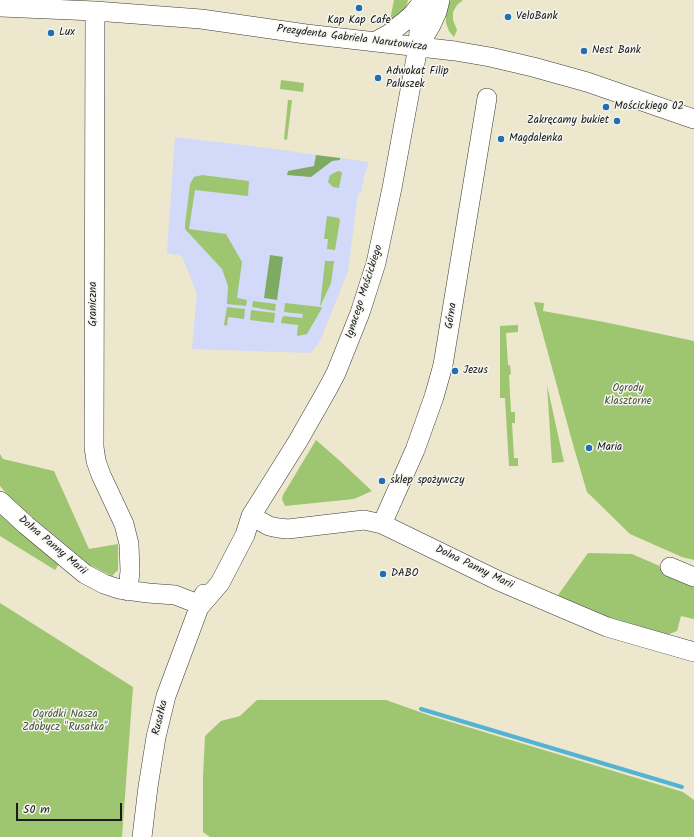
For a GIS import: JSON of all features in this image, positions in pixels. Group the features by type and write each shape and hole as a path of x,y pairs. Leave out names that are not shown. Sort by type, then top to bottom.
{"street":[{"path":"376,42 430,4"},
{"path":"418,47 431,25 430,4"},
{"path":"430,4 443,34 455,51"},
{"name":"Prezydenta Gabriela Narutowicza","path":"4,5 95,10 201,19 306,34 455,51 533,67 587,82 694,119"},
{"name":"Graniczna","path":"95,10 94,447 96,462 124,524 129,544 130,571 128,591"},
{"name":"Ignacego Mościckiego","path":"251,516 327,390 342,359 360,314 383,236 418,47"},
{"name":"Górna","path":"382,524 415,450 434,397 443,365 488,98"},
{"name":"Dolna Panny Marii","path":"0,501 26,526 85,574 104,584 128,591 175,595 201,605"},
{"path":"201,605 212,570 234,531 251,516"},
{"name":"Dolna Panny Marii","path":"251,516 269,526 278,528 364,520 382,524 498,581 607,627 694,652"},
{"path":"670,567 694,578"},
{"name":"Rusałka","path":"142,837 156,737 166,696 201,605"}],"shaded area":[{"path":"175,137 369,162 364,176 361,193 358,193 348,271 320,341 311,353 192,349 197,294 182,256 167,253"}],"green space":[{"path":"394,0 408,0 404,14 389,25"},
{"path":"449,0 463,0 457,5 453,12 453,20 457,30 454,37 449,31 446,23"},
{"path":"281,80 304,83 303,92 280,89"},
{"path":"288,100 292,100 287,140 284,139"},
{"path":"316,155 340,158 340,160 332,161 311,177 287,175 288,171 314,166"},
{"path":"338,171 342,172 339,188 333,187 328,182 330,175"},
{"path":"202,175 249,181 248,196 195,190 189,229 226,234 242,262 237,298 247,300 246,306 227,304 228,286 222,269 185,229 190,184 194,177"},
{"path":"327,216 339,218 340,220 335,250 327,249 328,239 324,239"},
{"path":"270,255 283,257 277,300 264,298"},
{"path":"325,261 334,261 331,283 320,307"},
{"path":"253,301 276,304 275,311 252,307"},
{"name":"Ogrody Klasztorne","path":"534,302 544,303 543,311 694,341 694,560 682,557 630,534 587,492"},
{"path":"285,303 322,308 307,334 297,336 298,325 281,323 284,316 302,318 303,314 284,312"},
{"path":"227,307 245,309 244,319 228,317 227,326 224,325"},
{"path":"251,310 275,313 274,323 250,320"},
{"path":"518,325 518,332 506,333 508,365 510,365 511,374 509,375 511,412 515,412 515,423 512,423 514,458 518,458 518,466 509,466 505,398 500,398 500,326"},
{"path":"547,385 564,462 552,463"},
{"path":"316,440 372,491 354,499 285,506 282,499 283,495"},
{"path":"0,454 3,459 54,471 89,549 118,544 118,570 112,576 90,565 11,499 0,486"},
{"path":"0,512 61,561 55,570 0,536"},
{"path":"588,553 632,554 694,581 694,619 681,616 677,631 667,635 623,627 556,598"},
{"name":"Ogródki Nasza Zdobycz \"Rusałka\"","path":"0,603 133,687 122,837 0,837"},
{"path":"257,700 386,700 431,716 683,792 694,800 694,837 210,837 203,832 205,736 221,721 240,716"}],"waterway":[{"path":"421,709 682,787"}],"place":[{"name":"Kap Kap Cafe","path":"359,8"},
{"name":"VeloBank","path":"508,17"},
{"name":"Lux","path":"51,33"},
{"name":"Nest Bank","path":"584,51"},
{"name":"Adwokat Filip Paluszek","path":"378,78"},
{"name":"Mościckiego 02","path":"606,107"},
{"name":"Zakręcamy bukiet","path":"617,121"},
{"name":"Magdalenka","path":"501,139"},
{"name":"Jezus","path":"455,371"},
{"name":"Maria","path":"589,448"},
{"name":"sklep spożywczy","path":"382,481"},
{"name":"DABO","path":"383,574"}]}
